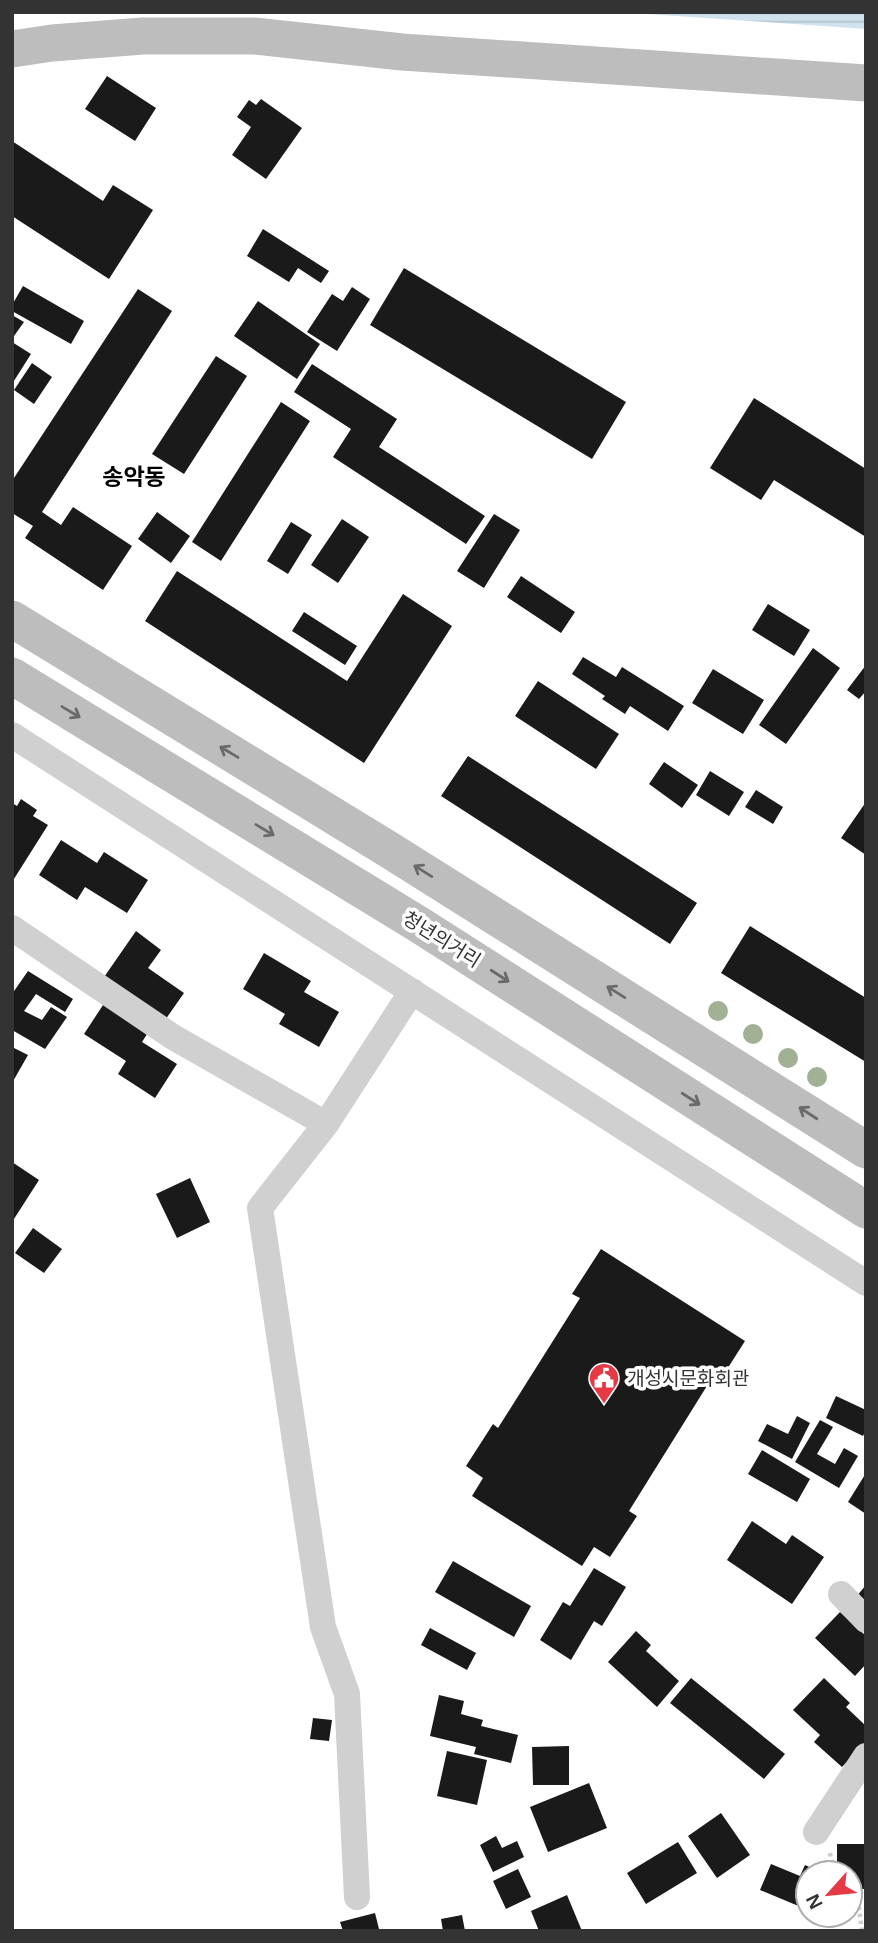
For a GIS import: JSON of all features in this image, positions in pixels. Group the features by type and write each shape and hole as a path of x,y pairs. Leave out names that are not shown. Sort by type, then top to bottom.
{"main road":[{"path":"12,49 144,36 254,36 402,52 866,83"},
{"path":"12,619 414,865 866,1150"},
{"name":"청년의거리","path":"12,677 418,924 866,1210"}],"street":[{"path":"12,735 866,1283"},
{"path":"12,928 173,1037 326,1125"},
{"path":"357,1897 347,1694 323,1627 260,1208 326,1125 412,992"},
{"path":"841,1594 866,1620"},
{"path":"816,1832 866,1756"}],"water":[{"path":"618,12 866,12 866,29"}],"building":[{"path":"107,76 156,108 135,141 85,109"},
{"path":"261,99 302,128 266,179 232,155 251,127 237,117 249,100 256,105"},
{"path":"12,141 103,201 113,185 153,210 109,279 12,216"},
{"path":"263,229 329,271 321,283 298,268 289,282 247,256"},
{"path":"404,268 626,402 592,459 370,325"},
{"path":"23,286 84,321 71,344 12,311 12,305"},
{"path":"352,287 370,299 337,351 307,332 332,294 343,301"},
{"path":"138,289 172,311 42,512 61,525 73,507 132,546 103,590 25,538 33,526 12,513 12,481"},
{"path":"258,301 320,344 297,379 234,336"},
{"path":"12,315 24,322 14,336 12,335"},
{"path":"12,342 31,354 12,384"},
{"path":"216,356 247,376 184,474 152,454"},
{"path":"32,363 52,377 34,404 14,390"},
{"path":"312,364 397,419 379,447 485,516 466,544 333,457 351,429 294,392"},
{"path":"754,398 866,469 866,537 774,480 761,500 710,468"},
{"path":"281,402 310,421 221,561 192,542"},
{"path":"157,512 190,536 171,563 138,539"},
{"path":"494,514 520,530 484,588 457,571"},
{"path":"342,519 369,537 338,583 311,565"},
{"path":"291,522 312,535 288,574 267,561"},
{"path":"177,571 347,681 403,594 452,626 364,763 145,621"},
{"path":"521,576 575,612 561,633 507,597"},
{"path":"768,604 810,630 794,656 752,630"},
{"path":"304,612 357,646 345,665 292,631"},
{"path":"813,648 840,668 786,744 759,725"},
{"path":"583,657 616,677 622,667 684,706 668,731 630,706 625,714 602,699 605,696 572,674"},
{"path":"866,665 866,691 859,699 847,690"},
{"path":"713,669 764,700 743,734 692,703"},
{"path":"538,681 619,734 596,769 515,716"},
{"path":"468,756 697,903 670,944 441,796"},
{"path":"664,762 698,785 682,808 649,784"},
{"path":"710,771 744,792 729,816 696,795"},
{"path":"756,790 783,807 773,824 745,807"},
{"path":"21,799 37,810 33,816 48,825 12,882 12,803 17,806"},
{"path":"866,802 866,855 841,838"},
{"path":"61,840 97,863 104,852 148,880 127,913 85,887 77,900 39,875"},
{"path":"750,926 866,998 866,1062 721,973"},
{"path":"136,931 161,950 148,968 184,993 163,1023 102,980"},
{"path":"264,953 311,981 304,992 339,1012 319,1047 279,1024 285,1014 243,989"},
{"path":"28,971 73,999 65,1012 36,994 24,1011 42,1020 51,1007 67,1017 45,1049 12,1030 12,994"},
{"path":"105,1002 149,1031 142,1042 177,1064 155,1098 118,1074 126,1061 84,1034"},
{"path":"12,1047 28,1055 12,1083"},
{"path":"12,1162 39,1180 12,1222"},
{"path":"190,1178 210,1222 177,1238 156,1194"},
{"path":"33,1228 62,1249 44,1273 15,1253"},
{"name":"개성시문화회관","path":"601,1249 745,1341 717,1385 710,1381 629,1511 637,1516 610,1557 594,1547 582,1566 472,1496 483,1478 466,1466 493,1424 498,1428 580,1298 572,1294"},
{"path":"836,1396 866,1410 866,1430 863,1436 826,1418"},
{"path":"797,1416 810,1423 792,1459 758,1441 767,1424 788,1434"},
{"path":"820,1420 833,1427 817,1454 835,1464 844,1448 858,1456 839,1488 795,1462"},
{"path":"762,1450 810,1479 797,1502 748,1474"},
{"path":"866,1473 866,1514 848,1502"},
{"path":"752,1521 786,1544 792,1535 824,1557 792,1604 727,1560"},
{"path":"453,1561 531,1606 514,1637 435,1592"},
{"path":"594,1568 626,1587 602,1626 594,1621 571,1660 540,1640 563,1602 570,1606"},
{"path":"866,1585 866,1605 856,1597"},
{"path":"840,1612 866,1636 866,1664 855,1676 815,1638"},
{"path":"430,1628 476,1653 467,1670 421,1645"},
{"path":"636,1631 651,1645 646,1651 679,1681 657,1707 608,1662"},
{"path":"691,1678 785,1754 764,1779 670,1703"},
{"path":"824,1678 850,1703 846,1707 866,1726 866,1742 842,1767 814,1742 820,1735 793,1710"},
{"path":"439,1695 464,1701 461,1714 483,1720 481,1726 518,1735 511,1763 474,1754 476,1747 430,1736"},
{"path":"313,1718 332,1720 329,1741 310,1739"},
{"path":"569,1746 569,1785 533,1785 532,1747"},
{"path":"447,1751 487,1760 477,1805 437,1796"},
{"path":"589,1783 607,1828 548,1852 530,1807"},
{"path":"721,1813 750,1855 717,1878 688,1836"},
{"path":"496,1836 502,1848 517,1841 524,1857 493,1872 480,1845"},
{"path":"678,1842 697,1873 646,1904 627,1873"},
{"path":"837,1844 866,1844 866,1889 864,1859 837,1859"},
{"path":"771,1864 794,1874 794,1904 760,1890"},
{"path":"518,1869 531,1897 506,1909 493,1881"},
{"path":"567,1895 582,1931 539,1931 531,1911"},
{"path":"375,1913 379,1929 343,1931 340,1922"},
{"path":"462,1915 465,1931 443,1931 441,1919"}],"place":[{"name":"개성시문화회관","path":"604,1405"}],"district":[{"name":"송악동","path":"134,477"}]}
